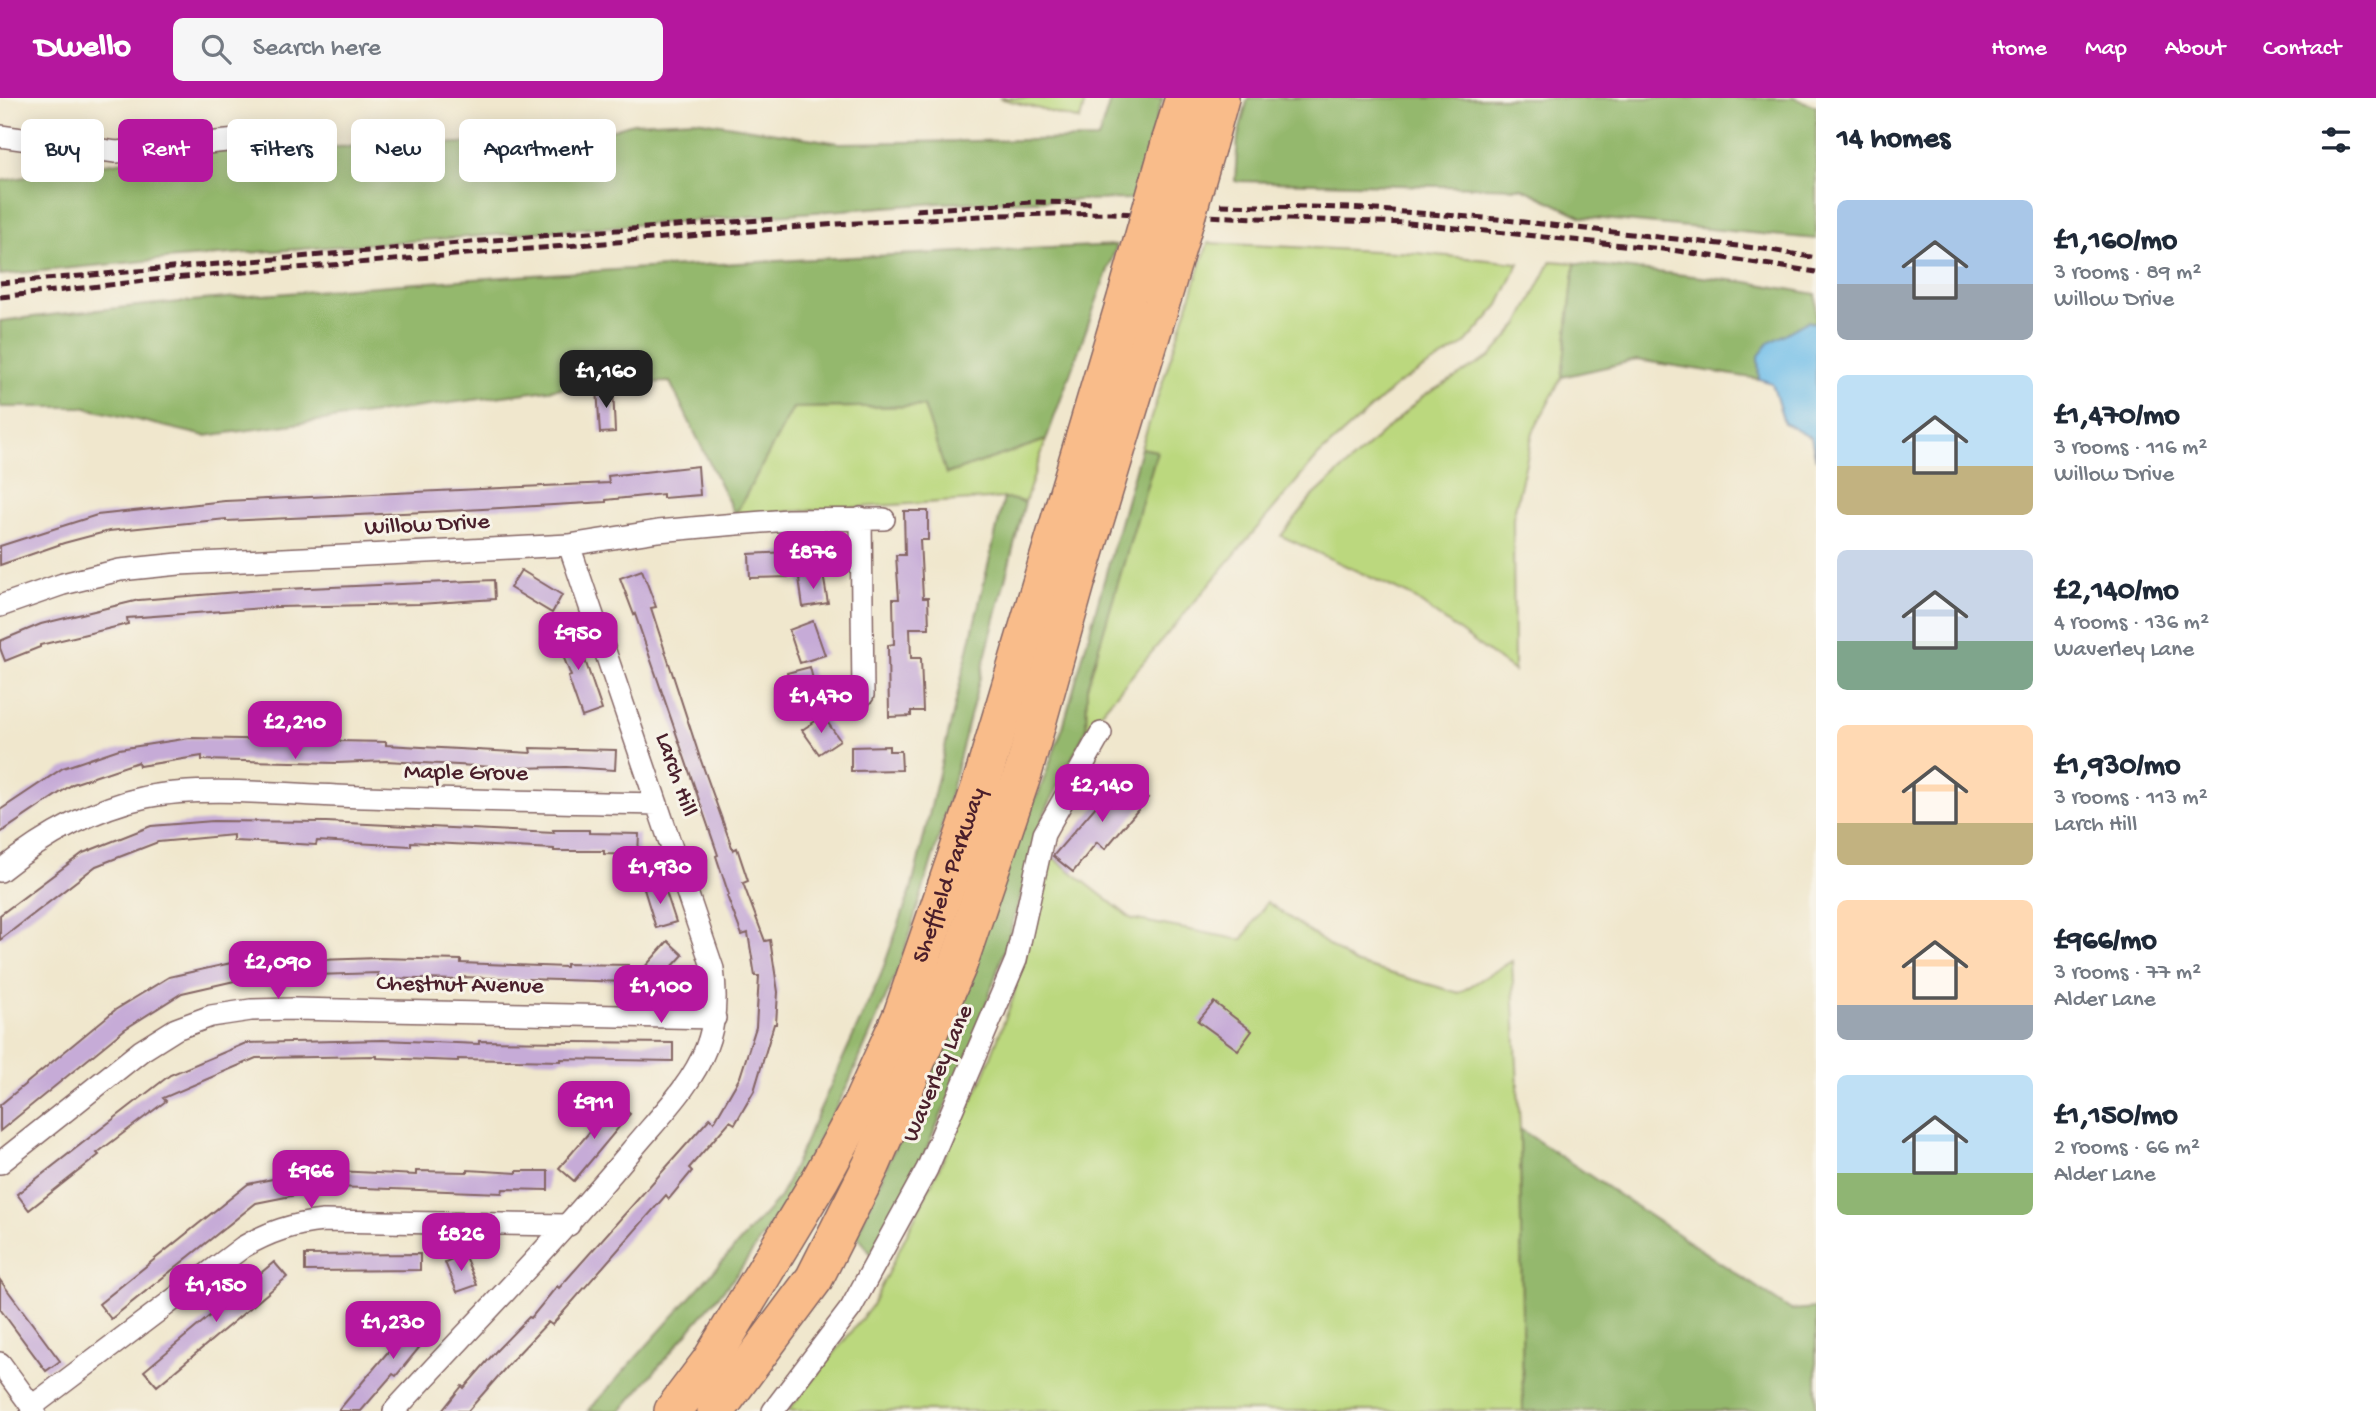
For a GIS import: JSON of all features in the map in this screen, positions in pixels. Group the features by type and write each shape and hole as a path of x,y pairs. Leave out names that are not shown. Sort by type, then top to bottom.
{"highway":[{"path":"1184,98 1189,142"},
{"path":"1189,142 1220,98"},
{"name":"Sheffield Parkway","path":"673,1411 710,1362 776,1255 863,1101 902,1015 980,788 1127,295 1189,142"},
{"name":"Sheffield Parkway","path":"716,1411 814,1279 871,1166 958,965 1024,770 1076,583 1163,296 1189,142"},
{"path":"644,1411 776,1255"},
{"path":"744,1411 774,1363 814,1279"}],"street":[{"path":"0,136 116,152 227,141"},
{"path":"862,518 863,695"},
{"name":"Willow Drive","path":"0,606 63,584 120,570 179,564 569,545 672,529 788,520 884,519"},
{"name":"Larch Hill","path":"394,1411 569,1224 689,1082 706,1048 715,1018 713,969 569,545"},
{"name":"Waverley Lane","path":"773,1411 851,1308 927,1169 1016,960 1044,834 1101,733"},
{"name":"Maple Grove","path":"0,871 56,831 93,813 150,796 261,793 657,804"},
{"name":"Chestnut Avenue","path":"0,1163 141,1051 176,1029 211,1016 251,1010 294,1009 715,1018"},
{"path":"0,1363 33,1409 243,1247 269,1232 297,1224 323,1221 569,1224"}],"green space":[{"path":"999,98 1086,98 1080,120"},
{"path":"1111,98 1163,98 1131,199 939,203 177,258 0,275 0,181 21,178 21,182 104,182 104,164 118,162 118,182 213,182 213,151 227,150 227,182 337,182 337,147 351,146 351,182 445,182 445,143 459,143 459,182 616,182 616,128 633,123 695,120 839,143 1098,139"},
{"path":"1248,98 1794,98 1816,106 1816,239 1582,217 1522,188 1235,181 1238,137"},
{"path":"1208,243 1416,253 1519,263 1499,305 1465,344 1398,384 1318,456 1086,730 1087,687 1157,451 1141,448"},
{"path":"1117,245 1046,440 946,474 924,406 793,408 735,515 670,382 585,385 205,436 82,407 0,407 0,321 196,301 514,276"},
{"path":"1551,261 1575,263 1562,377 1533,432 1513,518 1514,671 1411,596 1281,536 1312,497 1422,397 1491,356 1519,324"},
{"path":"1575,263 1747,282 1816,294 1816,324 1808,321 1758,357 1759,379 1637,360 1562,377"},
{"path":"924,406 947,474 1046,440 1025,502 1004,498 735,515 793,408"},
{"path":"1141,448 1157,451 1087,687 1086,730 1045,812 1007,942 973,1043 922,1159 871,1254 857,1235 911,1110 1027,812 1039,792 1063,727"},
{"path":"1004,498 1025,502 939,837 900,965 848,1085 785,1203 738,1273 621,1411 588,1411 780,1197 880,977 912,887"},
{"path":"1046,852 1132,919 1242,940 1267,902 1354,963 1459,993 1512,961 1520,1129 1523,1411 788,1411 871,1307 982,1080 1013,998"},
{"path":"1520,1129 1791,1310 1816,1308 1816,1411 1523,1411"}],"water":[{"path":"1808,321 1816,324 1816,460 1811,438 1784,423 1772,383 1759,379 1758,357 1769,343"}],"building":[{"path":"613,388 615,432 600,433 597,389"},
{"path":"698,466 700,495 663,498 663,494 606,502 447,511 226,519 109,531 0,565 0,546 97,515 225,501 609,483 608,476"},
{"path":"904,511 928,511 928,540 920,540 923,598 928,598 929,628 910,628 911,658 921,658 923,711 911,711 911,716 889,717 888,645 894,644 893,599 899,599 896,555 905,555"},
{"path":"787,552 788,577 750,578 749,554"},
{"path":"521,570 562,595 552,613 510,588"},
{"path":"642,570 656,607 651,608 700,758 733,850 737,848 748,881 743,883 765,941 770,940 778,992 776,1024 754,1091 735,1124 730,1121 689,1168 692,1171 669,1199 666,1195 552,1325 548,1322 468,1411 442,1411 462,1386 464,1388 496,1351 531,1318 557,1286 559,1288 710,1118 714,1122 740,1077 756,1027 759,976 755,976 748,933 742,935 727,896 729,895 716,856 718,855 635,614 620,578"},
{"path":"823,574 828,603 803,607 799,578"},
{"path":"494,580 495,599 419,604 277,607 127,618 128,624 40,645 5,661 0,648 0,641 41,624 139,600 262,590"},
{"path":"813,621 825,655 800,663 789,630"},
{"path":"573,625 602,710 582,717 568,677 571,676 554,633"},
{"path":"810,667 817,696 794,702 787,673"},
{"path":"823,716 840,740 819,754 802,730"},
{"path":"190,738 386,742 386,745 531,753 530,748 616,750 615,770 386,761 337,763 202,760 202,756 139,766 138,762 73,784 0,833 0,810 63,768 119,749"},
{"path":"889,746 889,751 901,751 902,770 851,771 851,747"},
{"path":"1121,777 1148,798 1105,849 1097,842 1073,872 1053,856"},
{"path":"213,821 326,822 554,833 553,830 589,830 589,833 639,834 638,855 411,842 411,846 317,841 316,845 233,841 233,835 158,842 96,866 0,940 0,915 83,853 151,826"},
{"path":"663,883 676,922 656,928 644,889"},
{"path":"668,941 683,955 658,982 643,969"},
{"path":"378,958 566,967 566,964 628,965 628,982 461,977 461,980 378,978 378,973 252,977 182,993 125,1029 0,1131 0,1105 115,1010 169,977 231,963"},
{"path":"1214,1002 1252,1031 1238,1050 1198,1021"},
{"path":"383,1040 479,1044 479,1041 673,1043 673,1061 458,1061 377,1056 256,1058 163,1098 166,1101 97,1153 99,1155 29,1210 17,1194 170,1075 246,1043"},
{"path":"615,1102 630,1114 574,1181 559,1168"},
{"path":"317,1170 416,1175 416,1171 548,1171 548,1190 503,1189 502,1193 336,1187 256,1203 111,1319 99,1304 248,1184"},
{"path":"420,1254 420,1270 305,1271 305,1255"},
{"path":"464,1254 477,1285 457,1292 445,1262"},
{"path":"274,1262 287,1277 157,1386 144,1371"},
{"path":"0,1280 60,1361 46,1371 0,1309"},
{"path":"425,1308 441,1321 396,1376 393,1374 361,1411 338,1411"}],"railway":[{"path":"916,210 1031,202 1094,203"},
{"path":"1220,205 1350,208 1497,219 1765,249 1816,258"},
{"path":"0,297 172,278 837,224 1000,215 1112,213 1408,223 1671,250 1816,272"},
{"path":"0,283 574,233 776,219"}]}
